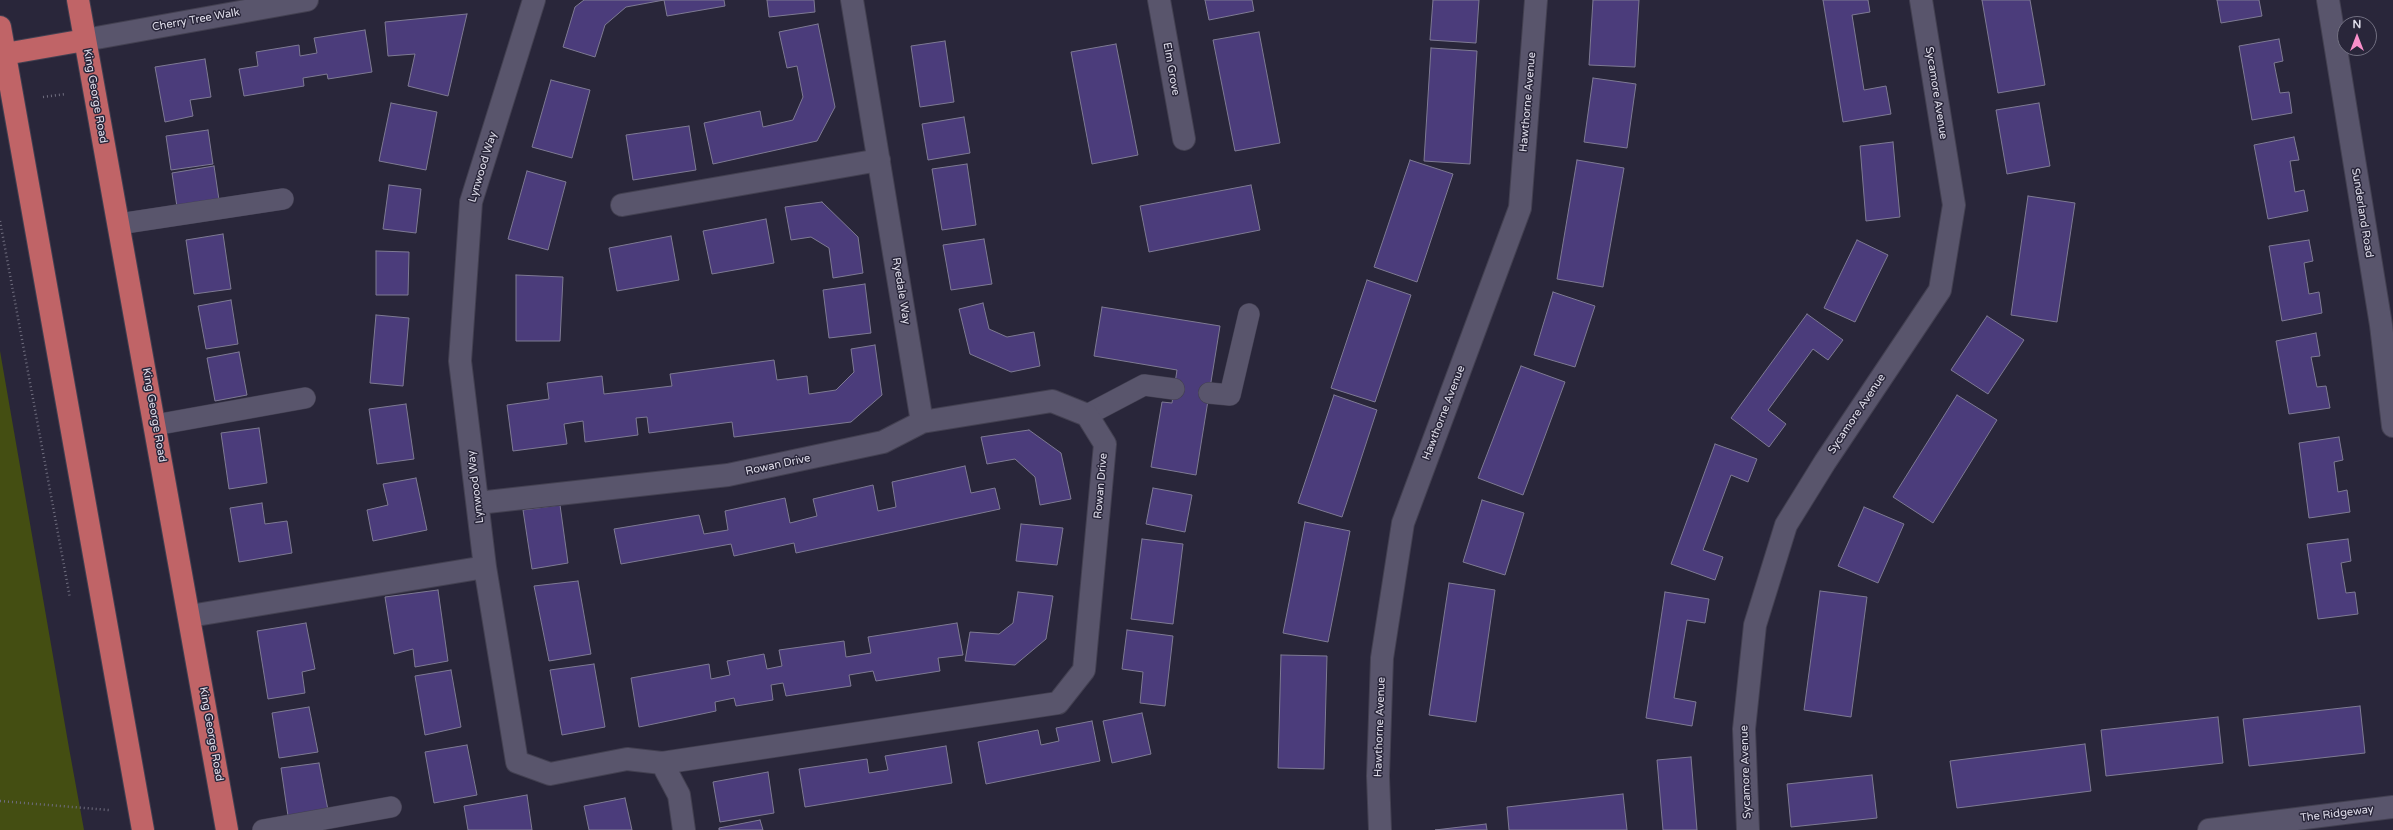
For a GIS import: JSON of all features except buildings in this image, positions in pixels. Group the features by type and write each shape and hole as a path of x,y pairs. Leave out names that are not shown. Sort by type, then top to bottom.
{"highway":[{"name":"King George Road","path":"78,0 228,830"},
{"path":"0,27 143,830"},
{"path":"5,54 85,40"}],"street":[{"name":"Cherry Tree Walk","path":"85,40 307,0"},
{"name":"Lynwood Way","path":"534,0 471,202 460,362 485,567 517,762 550,774 627,758 662,763"},
{"name":"Ryedale Way","path":"852,0 922,422"},
{"name":"Elm Grove","path":"1158,0 1184,139"},
{"name":"Hawthorne Avenue","path":"1380,830 1378,776 1382,658 1403,523 1520,208 1536,0"},
{"name":"Sycamore Avenue","path":"1748,830 1744,729 1755,625 1786,525 1825,462 1940,290 1954,205 1921,0"},
{"name":"Sunderland Road","path":"2328,0 2387,324 2393,426"},
{"path":"622,205 879,160"},
{"name":"Rowan Drive","path":"478,503 728,475 883,442 922,422 1052,401 1087,415 1105,444 1084,670 1058,703 662,763"},
{"path":"190,616 485,567"},
{"path":"662,763 679,795 684,830"},
{"name":"The Ridgeway","path":"2209,830 2393,807"}],"lane":[{"path":"119,224 283,199"},
{"path":"1209,393 1230,395 1249,314"},
{"path":"1087,415 1144,384 1174,388"},
{"path":"155,425 305,398"},
{"path":"263,830 391,807"}],"path":[{"path":"14,102 94,89"},
{"path":"0,221 71,606"},
{"path":"0,801 109,810 107,802"}],"green space":[{"path":"0,351 69,748 84,830 0,830"}]}
